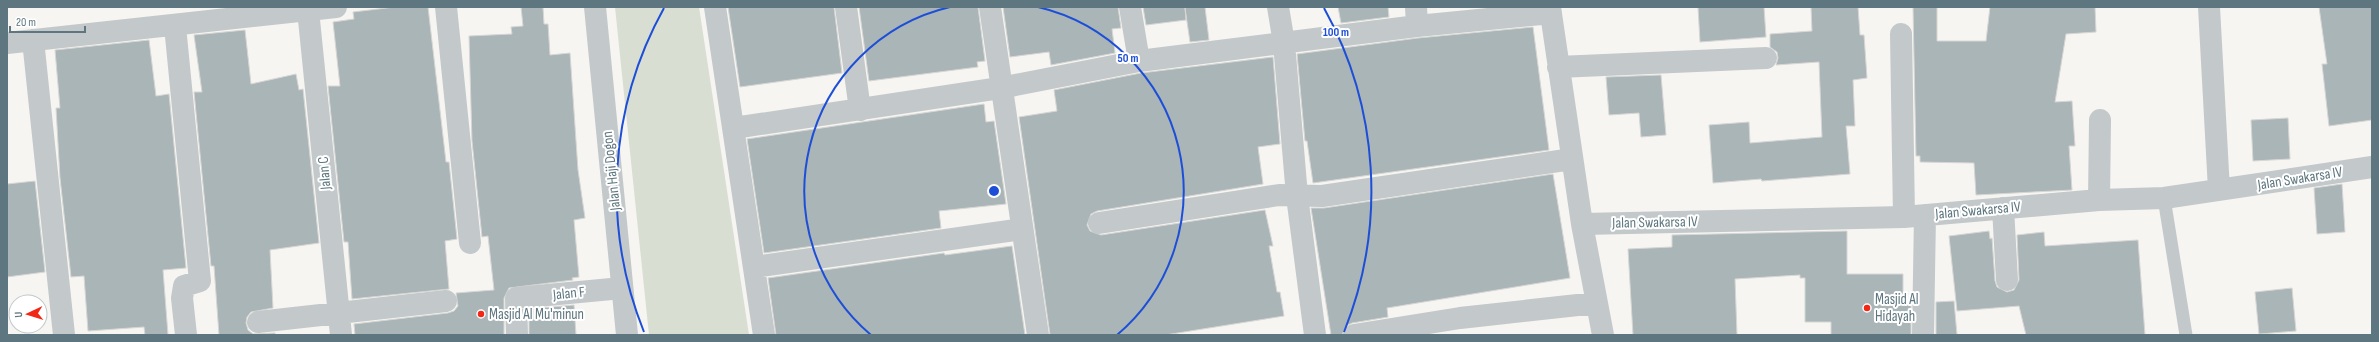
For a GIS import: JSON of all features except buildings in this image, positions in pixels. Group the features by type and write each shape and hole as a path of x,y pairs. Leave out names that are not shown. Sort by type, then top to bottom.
{"street":[{"path":"7,43 175,26 336,7"},
{"path":"446,7 470,243"},
{"name":"Jalan Haji Dogon","path":"595,7 626,335"},
{"path":"715,7 764,335"},
{"path":"846,7 860,110"},
{"path":"990,7 1000,88 1038,335"},
{"path":"1130,7 1139,61"},
{"path":"1278,7 1284,43 1298,196 1315,335"},
{"path":"2209,7 2219,190"},
{"name":"Jalan C","path":"308,10 339,325"},
{"path":"734,128 1000,88 1139,61 1284,43 1416,17 1550,10 1582,224 1603,335"},
{"path":"175,26 200,281 184,286 182,298 186,335"},
{"path":"1901,34 1904,217"},
{"path":"33,40 64,335"},
{"path":"1558,67 1766,58"},
{"path":"2099,200 2100,120"},
{"path":"1099,224 1279,195 1322,196 1572,159"},
{"name":"Jalan Swakarsa IV","path":"1582,224 1904,217 2099,200 2164,198 2372,167"},
{"path":"2003,208 2007,280"},
{"path":"1923,335 1925,215"},
{"path":"754,267 1022,229"},
{"name":"Jalan F","path":"517,335 516,298 622,288"},
{"path":"258,322 339,325 446,301"},
{"path":"1354,335 1462,326 1596,303"}],"lane":[{"path":"2164,198 2186,335"}],"shaded area":[{"path":"615,7 699,7 749,335 649,335"}],"place":[{"name":"Masjid Al Hidayah","path":"1867,308"},
{"name":"Masjid Al Mu'minun","path":"481,314"}]}
